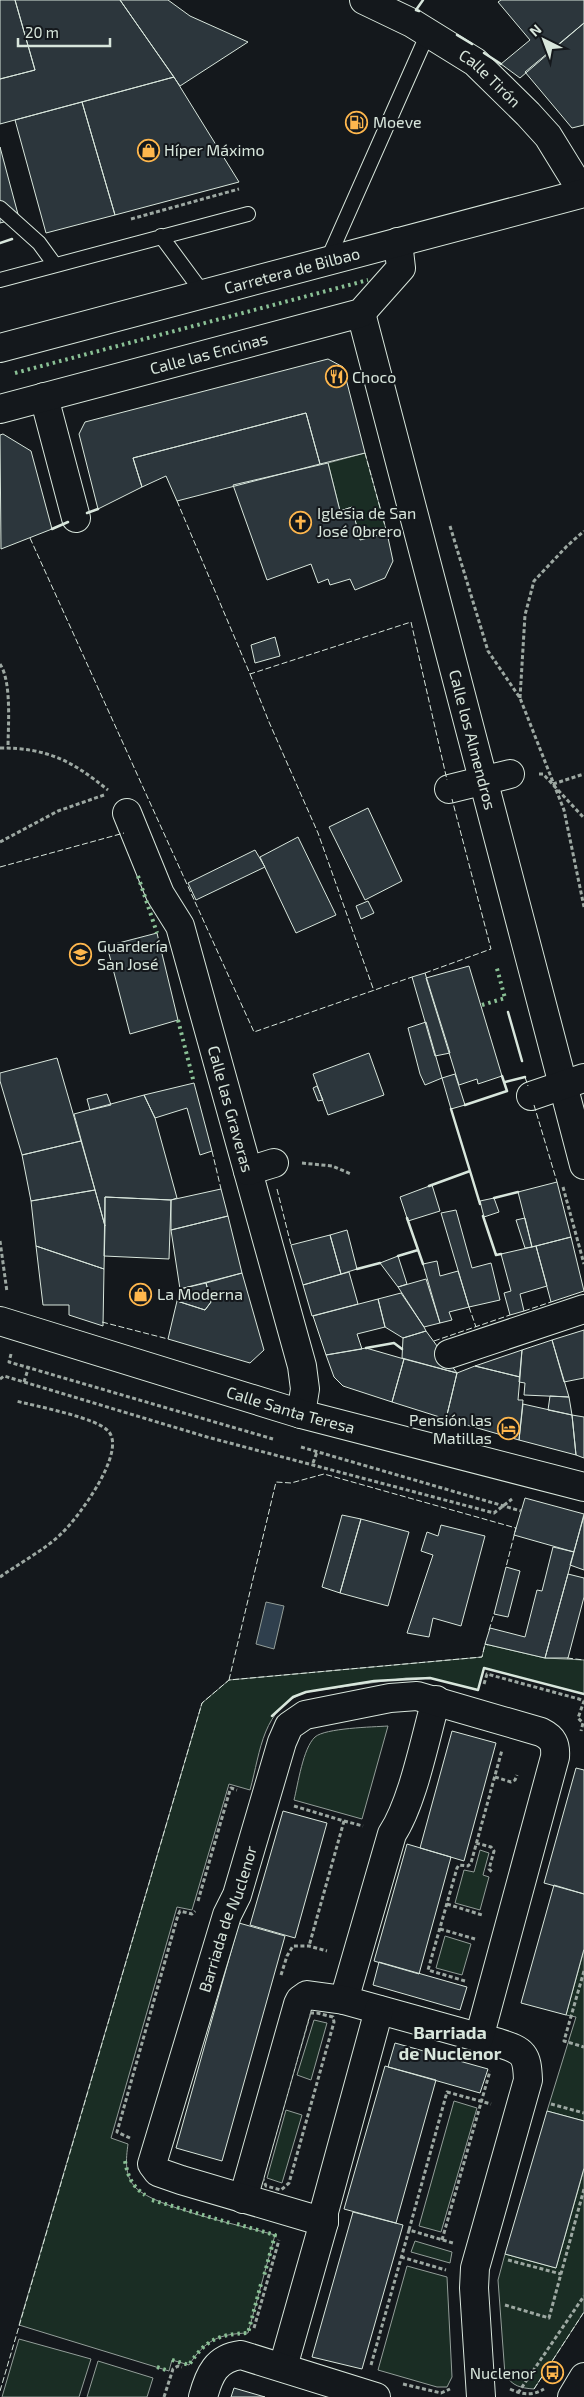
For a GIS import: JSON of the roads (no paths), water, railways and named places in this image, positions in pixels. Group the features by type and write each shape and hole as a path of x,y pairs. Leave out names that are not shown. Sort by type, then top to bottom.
{"street":[{"name":"Calle Tirón","path":"364,0 428,33 475,62 548,136 583,193"},
{"name":"Carretera de Bilbao","path":"0,348 327,261 399,255 583,193"},
{"path":"360,313 399,255"},
{"name":"Calle las Encinas","path":"2,401 44,397 360,313"},
{"name":"Calle los Almendros","path":"360,313 483,780 574,1082 572,1172"},
{"path":"44,397 76,518"},
{"path":"450,789 510,774"},
{"name":"Calle las Graveras","path":"127,813 160,894 180,926 302,1366 305,1389 301,1414"},
{"path":"532,1096 574,1082"},
{"path":"248,1171 274,1163"},
{"path":"449,1354 584,1309"},
{"name":"Calle Santa Teresa","path":"0,1321 301,1414 584,1487"},
{"name":"Barriada de Nuclenor","path":"324,2222 158,2172 152,2164 227,1915 237,1895 282,1742 289,1726 305,1714 390,1698 417,1696 541,1732 549,1736 556,1746 479,2038"},
{"path":"344,2000 392,1834 400,1822 408,1798 436,1700"},
{"path":"243,2199 300,2000 307,1995 313,1994 344,2000 479,2038 521,2052 528,2063 528,2080 475,2268 474,2288 482,2397"},
{"path":"283,2367 324,2222 324,2212 379,2010"},
{"path":"203,2397 208,2381 219,2362 231,2356 241,2355 363,2391"},
{"path":"560,2391 584,2378"}],"lane":[{"path":"327,261 428,33"},
{"path":"0,208 39,243 55,265"},
{"path":"0,280 248,214"},
{"path":"161,236 203,293"}],"water":[{"path":"266,1602 284,1606 274,1649 256,1644"}],"place":[{"name":"Moeve","path":"357,122"},
{"name":"Híper Máximo","path":"148,150"},
{"name":"Choco","path":"336,377"},
{"name":"Iglesia de San José Obrero","path":"301,522"},
{"name":"Guardería San José","path":"81,955"},
{"name":"La Moderna","path":"141,1294"},
{"name":"Pensión las Matillas","path":"508,1429"},
{"name":"Nuclenor","path":"552,2373"}],"district":[{"name":"Barriada de Nuclenor","path":"450,2043"}]}
